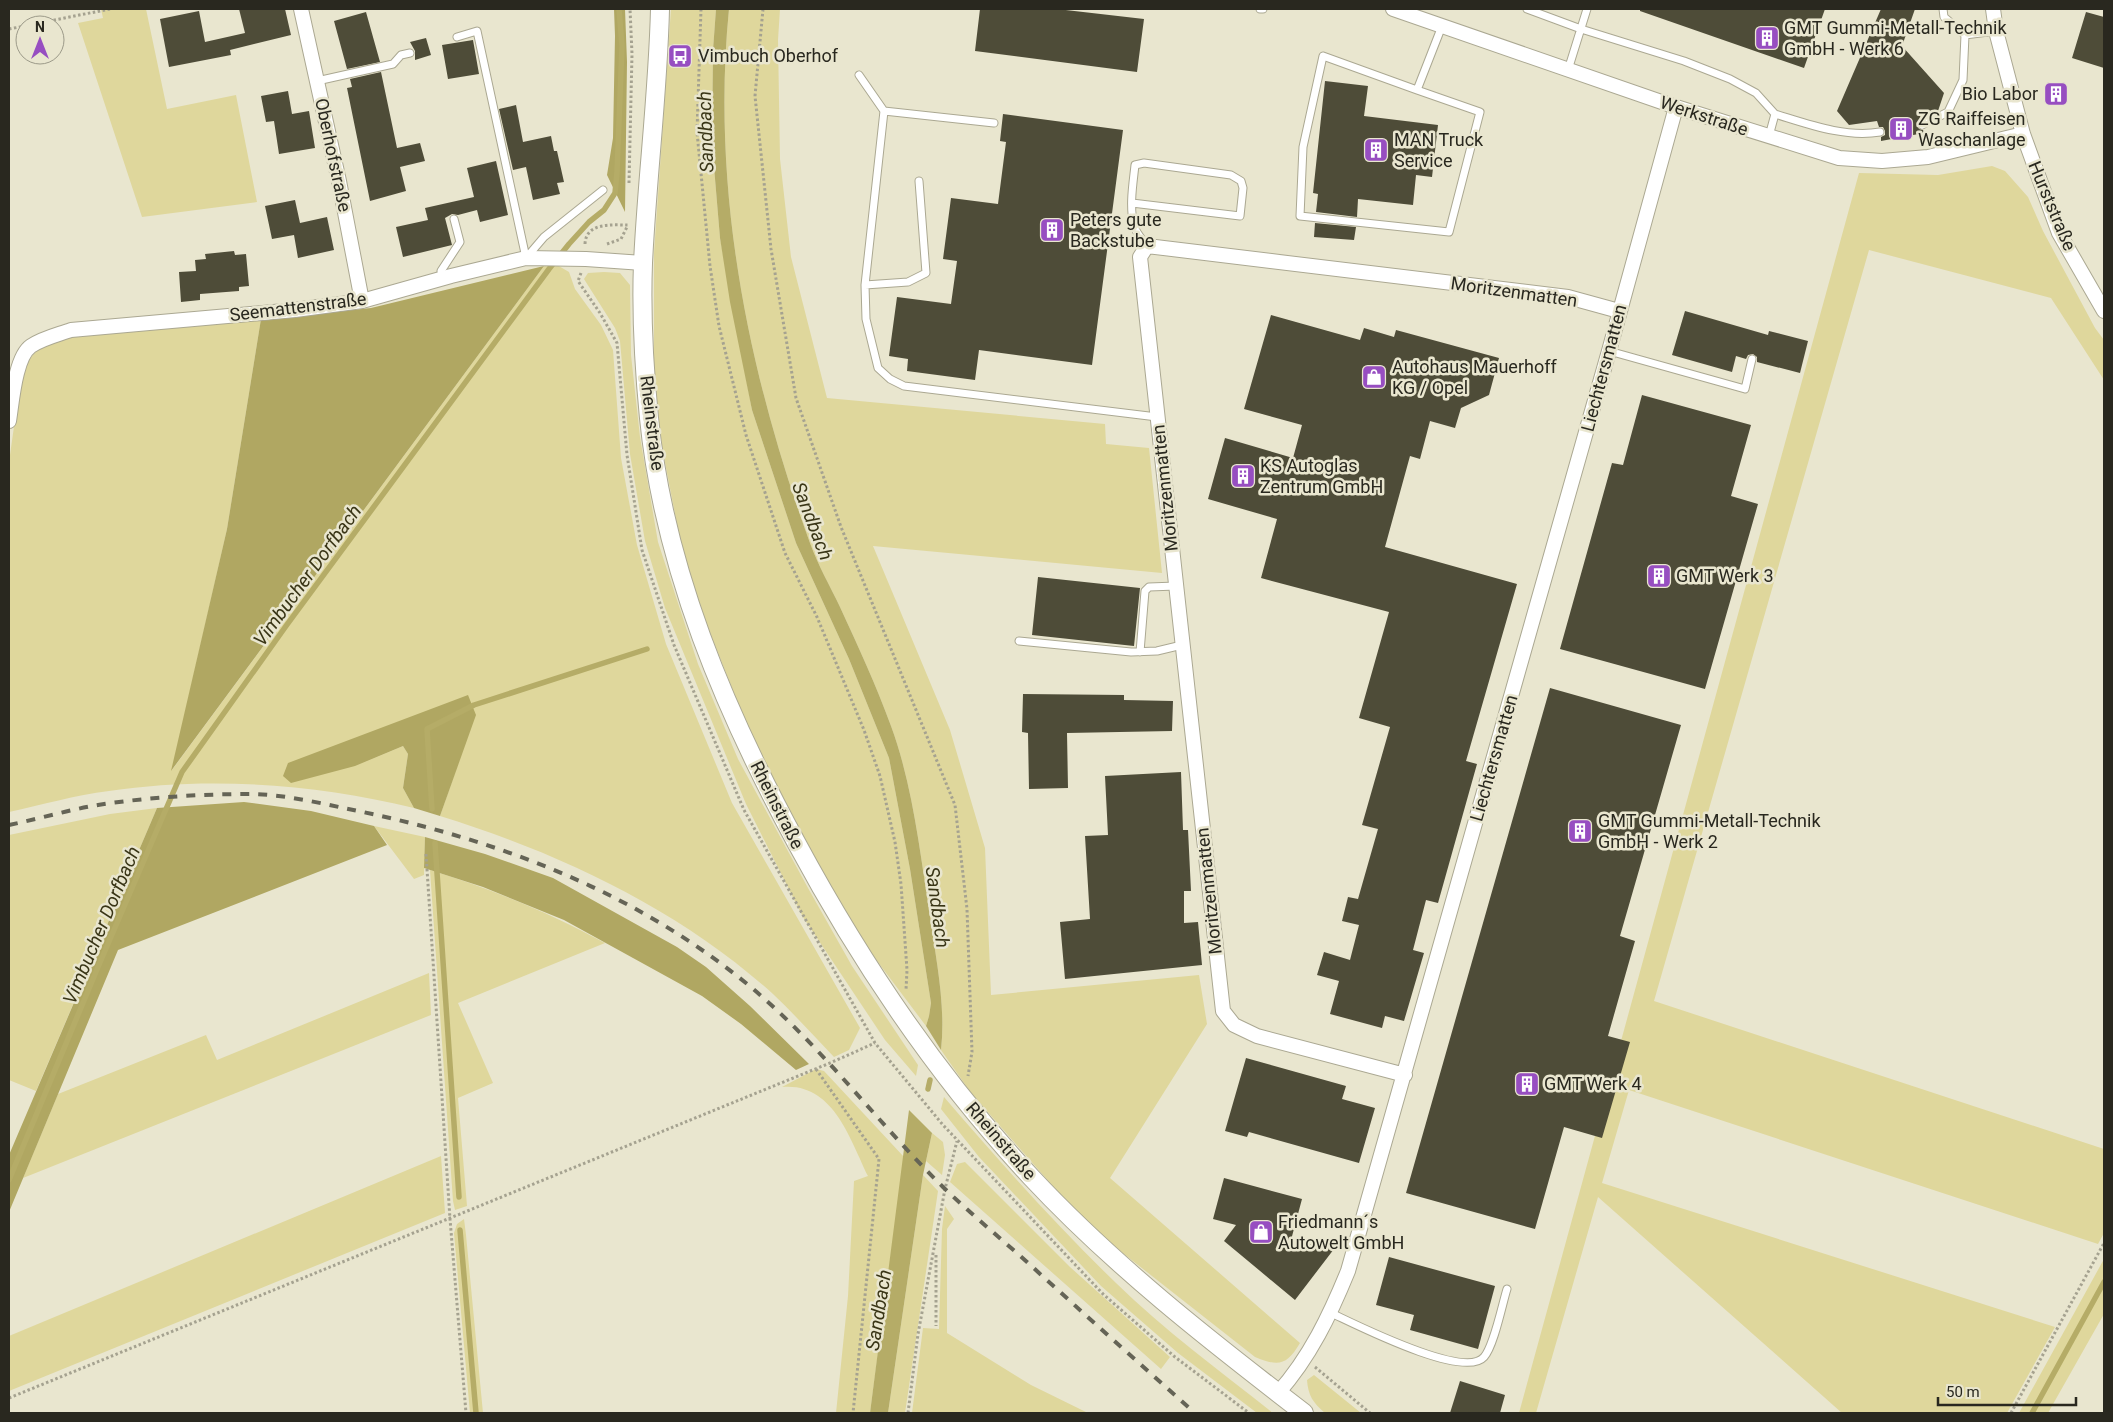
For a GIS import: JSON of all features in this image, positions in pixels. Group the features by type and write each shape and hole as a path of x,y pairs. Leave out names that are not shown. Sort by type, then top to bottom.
{"street":[{"name":"Oberhofstraße","path":"302,9 339,181 362,301"},
{"name":"Werkstraße","path":"1393,9 1676,107 1839,158 1882,161 1928,157 2023,134"},
{"name":"Hurststraße","path":"1994,9 1996,31 2023,134 2060,233 2104,311"},
{"name":"Rheinstraße","path":"660,11 643,263 642,317 649,422 662,502 696,622 722,693 770,795 827,901 895,1007 964,1099 1030,1176 1093,1240 1177,1313 1304,1413"},
{"name":"Liechtersmatten","path":"1278,1393 1305,1359 1331,1312 1348,1271 1405,1075 1676,107"},
{"name":"Moritzenmatten","path":"1405,1075 1257,1036 1234,1025 1223,1011 1140,257 1147,246 1568,297 1619,311"},
{"name":"Seemattenstraße","path":"9,421 16,376 28,347 46,338 71,330 296,310 362,301 442,278 526,258 586,259 643,263"}],"lane":[{"path":"1527,9 1581,29 1684,61 1730,80 1756,93 1775,114 1812,126 1865,135 1880,132"},
{"path":"1568,70 1587,9"},
{"path":"1943,9 1944,17 1965,35 1996,31"},
{"path":"1417,90 1442,26"},
{"path":"457,37 477,31 526,258"},
{"path":"1922,125 1948,112 1962,80 1965,35"},
{"path":"317,81 393,64 401,55 410,52"},
{"path":"1323,56 1417,90 1480,112 1449,232 1300,216 1303,147 1323,56"},
{"path":"859,75 884,111 865,285 866,319 878,368 904,386 1157,416"},
{"path":"884,111 994,123"},
{"path":"1769,136 1775,114"},
{"path":"1132,203 1240,216 1243,188 1241,181 1231,175 1144,162 1135,165 1132,191 1132,203 1134,227 1147,246"},
{"path":"865,285 908,282 926,273 919,181"},
{"path":"526,258 544,237 603,190"},
{"path":"442,278 441,271 460,242 454,219"},
{"path":"1609,351 1745,389 1752,359"},
{"path":"1140,652 1145,591 1149,587 1176,586"},
{"path":"1019,640 1140,652 1157,651 1182,645"},
{"path":"1331,1312 1395,1344 1454,1362 1472,1364 1483,1359 1490,1349 1507,1289"}],"path":[{"path":"65,18 110,9"},
{"path":"629,187 632,54 630,9"},
{"path":"701,9 697,132 709,257 719,326 746,435 785,553 817,617 864,730 880,776 895,842 901,884 908,970 906,993 895,1007"},
{"path":"763,9 755,96 771,249 796,398 841,527 955,805 968,909 972,1008 972,1052 964,1099"},
{"path":"605,244 620,240 628,225 628,216"},
{"path":"586,259 585,244 588,234 597,226 628,225"},
{"path":"585,244 595,244"},
{"path":"426,854 450,1219 466,1413"},
{"path":"9,1398 816,1069 875,1043"},
{"path":"816,1069 879,1159 853,1413"},
{"path":"912,1090 942,1125 1103,1294 1175,1357 1249,1413"},
{"path":"908,1413 918,1334 936,1247 945,1189 957,1140"},
{"path":"2011,1413 2104,1243"},
{"path":"936,1247 936,1326"},
{"path":"1305,1359 1370,1413"}],"shaded area":[{"path":"101,9 146,9 167,109 236,95 257,202 142,217 78,23 103,18"},
{"path":"614,9 625,9 627,62 625,212 607,175 613,138"},
{"path":"671,9 716,9 713,50 712,143 720,238 752,410 796,543 849,659 889,758 910,869 931,1003 926,1026 862,941 809,849 750,733 700,608 682,550 662,447 654,380 654,253"},
{"path":"716,9 729,9 725,77 725,145 730,213 739,280 752,347 788,479 810,543 879,696 899,749 919,844 940,983 942,1016 941,1050 926,1026 931,1003 910,869 889,758 849,659 796,543 752,410 730,302 720,238 712,143 713,50"},
{"path":"729,9 780,9 778,40 780,159 791,257 827,398 1105,424 1106,444 1149,448 1162,573 873,546 950,730 985,848 991,995 1199,975 1207,1024 1110,1178 1300,1343 1291,1356 1282,1362 1270,1362 1255,1357 1110,1243 1065,1200 971,1093 941,1050 942,1016 940,983 919,844 899,749 879,696 810,543 788,479 752,347 739,280 730,213 725,145 725,77"},
{"path":"1992,166 2005,171 2028,197 2043,231 2095,328 2104,340 2104,380 2051,298 1869,250 1654,1001 2104,1149 2104,1233 2098,1244 1629,1090 1602,1183 2055,1327 2007,1413 1842,1413 1598,1197 1536,1413 1519,1413 1859,173 1938,175"},
{"path":"557,265 569,272 575,289 601,325 613,350 621,458 637,545 666,644 732,803 860,1028 849,1050 834,1057 773,994 737,963 658,910 573,866 529,847 440,816 475,715 355,766 403,746 408,754 403,788 414,808 339,793 301,788 224,783 147,786 109,791 9,812 9,462 20,384 25,364 39,348 58,339 85,334 261,319 227,529 172,770 544,266"},
{"path":"544,266 171,771 227,529 261,319 371,308"},
{"path":"588,273 620,273 630,285 631,355 640,437 658,542 698,664 738,759 852,966 918,1065 916,1076 885,1040 803,917 746,804 665,608 645,541 630,454 620,341 615,328 584,279"},
{"path":"468,695 476,715 440,816 414,808 403,788 408,754 403,746 355,766 291,783 283,776 288,763"},
{"path":"244,802 311,811 374,826 387,845 118,950 9,1212 9,1155 157,808"},
{"path":"157,808 36,1091 9,1080 9,835 110,814"},
{"path":"374,826 425,837 424,875 414,879"},
{"path":"425,837 485,854 553,878 677,947 706,967 750,1006 809,1064 796,1070 741,1024 702,996 564,920 483,887 424,868"},
{"path":"430,870 519,902 563,921 605,943 458,1003 493,1083 458,1098 467,1206 455,1210 453,1201"},
{"path":"429,973 431,1015 23,1178 58,1094 206,1035 217,1060"},
{"path":"816,1069 824,1071 904,1157 870,1413 836,1413 848,1296 854,1181 868,1176 846,1130 827,1103 814,1094 800,1088 782,1087"},
{"path":"944,1097 1028,1192 1116,1283 1173,1334 1273,1413 1257,1413 1178,1353 1101,1286 979,1157 941,1109"},
{"path":"909,1110 932,1133 923,1175 888,1413 870,1413"},
{"path":"932,1133 943,1142 945,1155 942,1175 926,1161"},
{"path":"441,1156 445,1213 9,1391 9,1336"},
{"path":"965,1162 1070,1267 1170,1357 1161,1369 950,1182 957,1164"},
{"path":"923,1175 938,1191 905,1413 888,1413"},
{"path":"945,1206 954,1219 947,1229 947,1333 1031,1385 1088,1413 912,1413 923,1328 939,1329 942,1229"},
{"path":"464,1219 483,1413 470,1413 454,1233 457,1224"},
{"path":"2104,1259 2104,1314 2048,1413 2019,1413"},
{"path":"1314,1375 1361,1413 1325,1413 1317,1406 1310,1394 1307,1380"}],"building":[{"path":"239,9 285,9 291,35 230,50 231,55 169,67 160,19 199,11 205,42 245,33"},
{"path":"980,9 1057,9 1144,19 1137,72 975,51"},
{"name":"GMT Gummi-Metall-Technik GmbH - Werk 6","path":"1640,9 1825,9 1804,68 1640,11"},
{"path":"1881,9 1915,9 1902,46 1944,93 1938,111 1920,114 1921,119 1917,125 1924,133 1881,141 1885,131 1883,127 1879,127 1877,121 1849,125 1837,111"},
{"path":"366,12 380,62 347,69 334,21"},
{"path":"2086,12 2104,17 2104,68 2072,58"},
{"path":"426,38 431,55 415,60 415,51 410,42"},
{"path":"473,40 479,74 448,79 442,45"},
{"path":"381,72 397,148 420,143 425,161 400,167 406,191 370,201 347,88 352,87 350,79"},
{"name":"MAN Truck Service","path":"1325,81 1368,86 1364,116 1438,125 1432,177 1416,175 1413,205 1358,199 1357,217 1316,212 1318,194 1313,193"},
{"path":"288,91 292,114 309,111 315,148 279,154 274,121 266,122 261,96"},
{"path":"516,105 523,142 551,136 554,151 557,151 564,182 557,183 560,194 533,200 526,167 513,170 499,109"},
{"name":"Peters gute Backstube","path":"1003,114 1123,130 1092,365 979,350 975,380 907,371 908,359 889,356 897,297 951,304 957,261 943,259 951,198 998,204 1006,142 1000,141"},
{"path":"496,161 508,215 480,222 477,210 458,215 452,214 445,218 452,245 403,257 396,227 428,220 425,208 474,197 467,168"},
{"path":"295,200 300,223 327,217 334,250 298,258 294,235 272,239 265,206"},
{"path":"1315,223 1356,227 1354,240 1314,237"},
{"path":"234,251 235,255 246,254 249,286 239,287 239,291 200,294 200,300 181,302 179,272 196,271 195,260 206,259 205,254"},
{"path":"1685,311 1768,335 1769,331 1808,341 1800,373 1757,362 1757,357 1753,354 1748,355 1746,359 1736,356 1732,372 1672,355"},
{"path":"1271,315 1360,340 1364,328 1394,337 1396,330 1499,358 1489,395 1461,408 1455,428 1430,421 1420,459 1410,456 1385,547 1517,584 1466,761 1477,764 1438,903 1426,900 1413,950 1424,953 1404,1021 1385,1016 1382,1028 1330,1014 1339,981 1317,975 1324,952 1350,960 1359,925 1342,921 1348,897 1358,899 1378,829 1362,825 1390,727 1359,718 1389,612 1261,578 1277,519 1208,499 1225,438 1293,458 1302,425 1244,409"},
{"name":"GMT Werk 3","path":"1642,395 1751,425 1731,496 1758,504 1705,689 1560,649 1612,463 1623,465"},
{"path":"1038,577 1140,588 1134,646 1032,635"},
{"path":"1550,688 1681,725 1620,936 1635,941 1608,1036 1630,1042 1602,1138 1564,1127 1535,1229 1406,1193"},
{"path":"1023,694 1124,695 1124,700 1173,701 1172,731 1067,733 1068,788 1029,789 1028,733 1022,732"},
{"path":"1181,772 1183,830 1188,830 1191,891 1184,891 1184,923 1198,922 1202,965 1065,979 1060,922 1090,919 1085,836 1108,835 1105,776"},
{"path":"1246,1058 1346,1086 1342,1099 1375,1108 1359,1163 1249,1132 1247,1137 1225,1131"},
{"name":"Friedmann´s Autowelt GmbH","path":"1224,1178 1302,1199 1291,1240 1334,1249 1295,1300 1224,1241 1236,1225 1213,1219"},
{"path":"1389,1257 1495,1286 1478,1349 1410,1330 1414,1315 1376,1305"},
{"path":"1460,1381 1505,1395 1500,1413 1450,1413"}],"waterway":[{"name":"Vimbucher Dorfbach","path":"9,1180 182,772 286,626 549,269 589,222 604,210 615,193 622,46 619,9"},
{"path":"432,809 427,729 474,705 647,649"},
{"path":"435,843 459,1197"},
{"name":"Sandbach","path":"928,1089 930,1080"},
{"path":"460,1230 476,1413"},
{"path":"2032,1413 2104,1282"}],"railway":[{"path":"9,825 117,802 176,796 253,794 279,796 412,823 464,838 516,855 566,875 615,898 663,924 708,954 778,1011 803,1035 943,1187 1195,1413"}],"place":[{"name":"GMT Gummi-Metall-Technik GmbH - Werk 6","path":"1767,38"},
{"name":"Vimbuch Oberhof","path":"680,56"},
{"name":"Bio Labor","path":"2056,94"},
{"name":"ZG Raiffeisen Waschanlage","path":"1901,129"},
{"name":"MAN Truck Service","path":"1376,150"},
{"name":"Peters gute Backstube","path":"1052,230"},
{"name":"Autohaus Mauerhoff KG / Opel","path":"1374,377"},
{"name":"KS Autoglas Zentrum GmbH","path":"1243,476"},
{"name":"GMT Werk 3","path":"1659,576"},
{"name":"GMT Gummi-Metall-Technik GmbH - Werk 2","path":"1580,831"},
{"name":"GMT Werk 4","path":"1527,1084"},
{"name":"Friedmann´s Autowelt GmbH","path":"1261,1232"}]}
